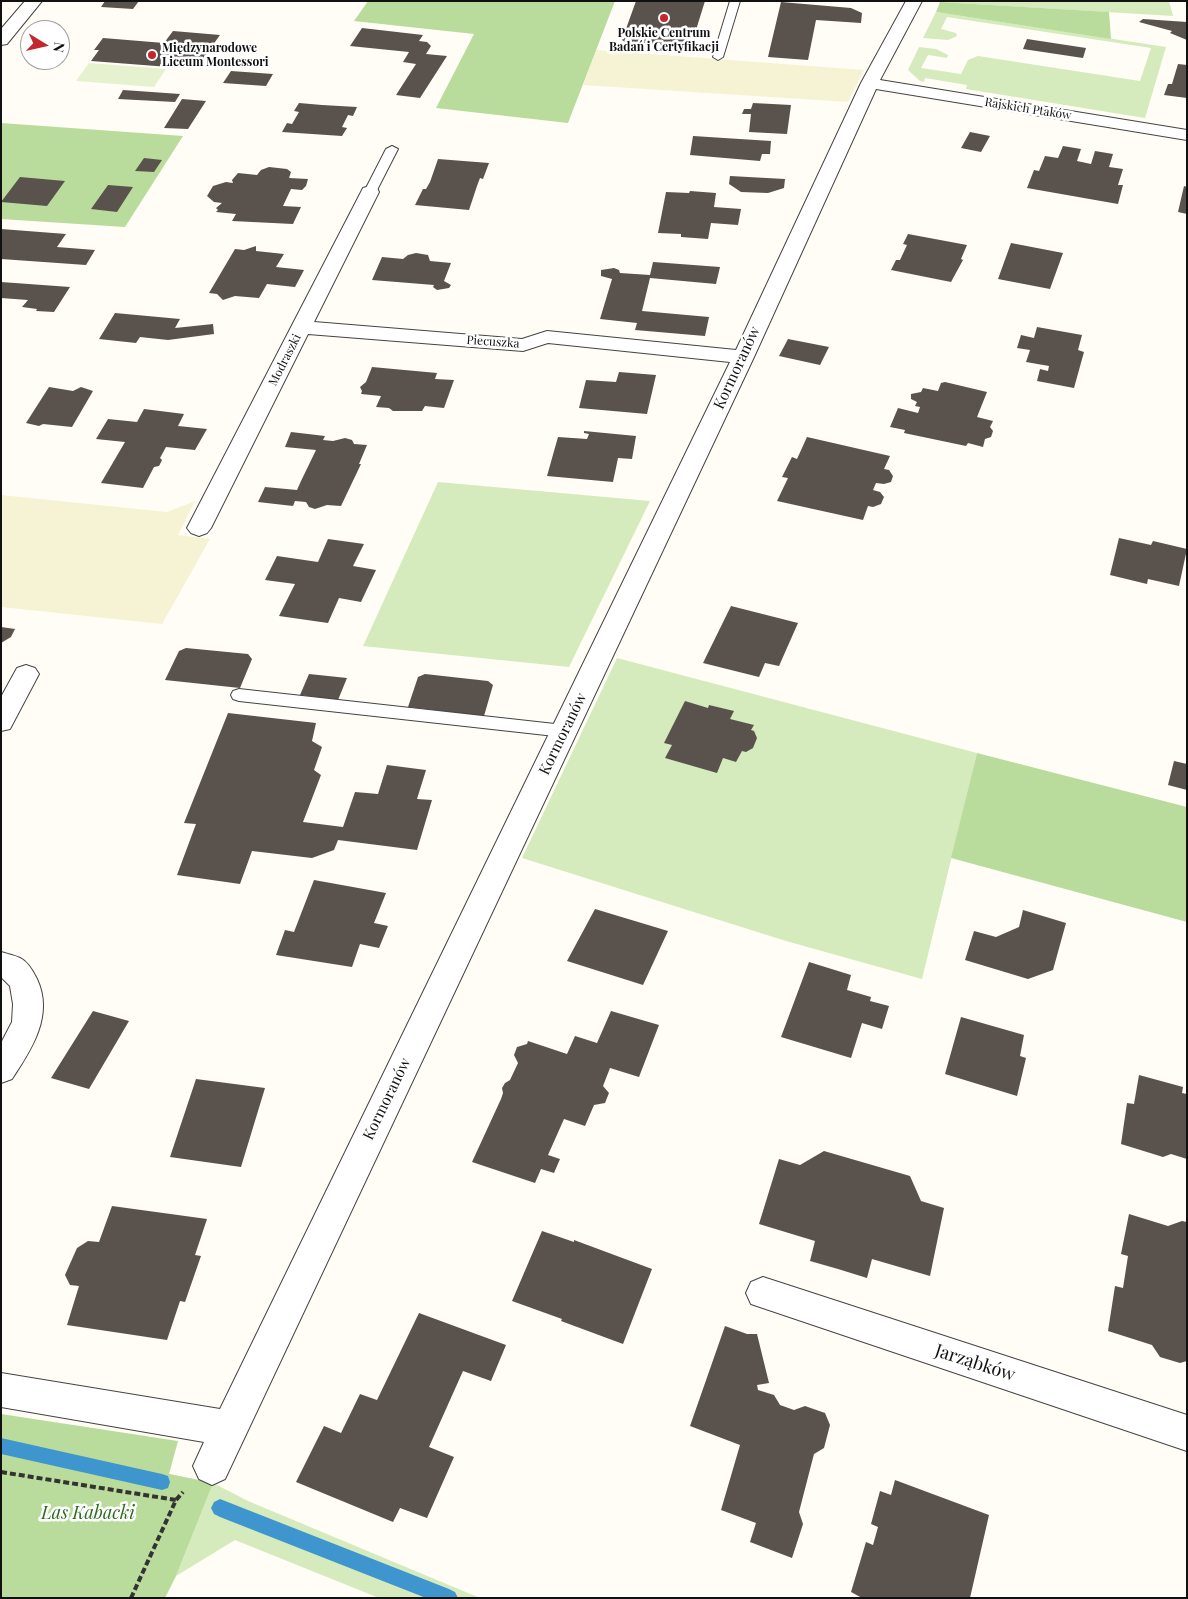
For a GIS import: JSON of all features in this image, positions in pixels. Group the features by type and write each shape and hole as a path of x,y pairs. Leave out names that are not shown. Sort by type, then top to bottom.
{"street":[{"path":"1,40 34,1"},
{"name":"Kormoranów","path":"212,1466 743,357 870,83 913,1"},
{"name":"Rajskich Ptaków","path":"870,83 1187,135"},
{"name":"Modraszki","path":"200,528 370,192"},
{"name":"Piecuszka","path":"302,327 523,345 547,337 743,357"},
{"path":"1,722 26,674"},
{"path":"1,964 8,965 23,977 27,999 27,1022 1,1070"},
{"name":"Jarząbków","path":"763,1293 1187,1433"},
{"path":"1,1390 229,1428"}],"lane":[{"path":"718,57 735,1"},
{"path":"370,192 392,149"},
{"path":"239,695 564,731"}],"path":[{"path":"131,1598 176,1500 199,1470 212,1466"},
{"path":"1,1472 176,1500"}],"shaded area":[{"path":"596,50 864,70 848,102 583,85"},
{"path":"1,495 167,512 195,501 178,535 210,539 162,624 1,607"}],"green space":[{"path":"368,1 615,1 568,123 436,108 474,34 354,21"},
{"path":"935,1 1169,1 1173,16 940,2"},
{"path":"940,2 1109,12 1111,39 936,12"},
{"path":"936,12 1166,47 1145,118 966,89 967,85 925,78 924,82 920,81 908,70 919,47 936,49 948,55 947,58 928,55 921,68 961,74 968,60 978,56 1140,81 1151,48 947,17 941,29 956,33 957,36 948,40 923,38"},
{"path":"89,63 166,69 154,87 76,81"},
{"path":"1,123 183,136 125,227 1,219"},
{"path":"438,482 650,501 569,667 363,646"},
{"path":"617,658 977,753 922,979 786,941 522,858"},
{"path":"977,753 1187,807 1187,922 951,858"},
{"name":"Las Kabacki","path":"1,1414 178,1441 169,1474 213,1483 176,1576 165,1598 1,1598"},
{"name":"Las Kabacki","path":"1,1439 213,1483 248,1501 480,1598 379,1598 235,1540 176,1576 209,1492 1,1598"}],"building":[{"path":"105,1 139,1 133,9 101,7"},
{"path":"636,1 705,1 691,46 625,42 622,40"},
{"path":"781,2 851,8 862,13 861,23 816,20 808,60 768,57"},
{"path":"1143,19 1187,22 1187,40 1170,33 1172,31 1139,22"},
{"path":"362,28 423,35 419,41 427,42 431,46 426,54 447,56 420,98 396,95 416,64 403,62 409,52 350,46"},
{"path":"173,31 220,35 200,63 172,61 169,67 91,61 99,50 94,50 103,38 164,43"},
{"path":"1027,39 1086,48 1083,58 1023,49"},
{"path":"1178,64 1187,65 1187,98 1164,95 1168,84 1172,84"},
{"path":"231,71 273,74 266,86 223,83"},
{"path":"123,90 180,94 175,102 118,99"},
{"path":"182,99 206,101 188,129 164,128"},
{"path":"299,103 357,107 353,116 348,115 342,127 347,128 342,136 282,132 287,123 292,124 299,112 294,111"},
{"path":"753,103 791,105 787,134 749,132 751,114 742,114 744,109 751,109"},
{"path":"970,132 990,136 981,152 961,148"},
{"path":"693,136 771,141 770,154 762,154 760,161 690,155"},
{"path":"1063,146 1081,149 1077,161 1091,164 1095,151 1113,154 1109,167 1123,169 1118,185 1123,185 1118,204 1027,188 1034,170 1039,171 1045,156 1058,158"},
{"path":"144,158 162,160 154,172 135,171"},
{"path":"438,159 489,163 483,179 480,178 469,210 415,205 423,189 426,189 430,182"},
{"path":"269,167 287,169 291,172 289,178 308,179 306,186 302,190 291,189 283,206 301,207 293,224 232,221 236,214 216,212 218,210 216,208 222,203 214,202 207,196 213,186 226,182 233,183 232,180 238,173 257,175 261,170"},
{"path":"730,176 785,179 784,188 768,193 741,192 729,184"},
{"path":"20,177 65,181 47,206 1,202"},
{"path":"108,185 133,187 117,212 91,209"},
{"path":"1184,186 1187,187 1187,214 1178,212"},
{"path":"690,191 716,193 714,207 741,209 738,225 711,223 708,239 681,237 681,234 658,233 666,192 689,193"},
{"path":"1,229 66,234 57,247 95,250 86,265 1,259"},
{"path":"908,234 967,245 961,259 963,260 951,282 891,270 896,260 900,260 907,245 903,244"},
{"path":"1011,243 1063,253 1050,289 998,279"},
{"path":"256,246 256,251 284,254 276,267 304,270 295,287 267,284 259,298 235,296 223,300 217,294 209,293 235,249 244,250"},
{"path":"416,253 428,255 430,261 451,263 444,281 451,285 449,288 437,290 433,287 434,285 372,280 382,257 403,259 408,255"},
{"path":"653,262 720,267 716,284 650,278 642,311 709,317 705,336 635,330 637,323 600,319 612,279 601,276 601,270 614,268 619,270 620,273 650,275"},
{"path":"1,282 70,287 54,312 36,311 37,309 22,307 28,300 1,298"},
{"path":"115,313 180,319 175,328 213,324 214,334 168,340 140,337 136,343 99,339"},
{"path":"1037,327 1082,335 1078,350 1084,352 1074,388 1037,381 1040,369 1048,371 1049,366 1026,362 1030,350 1017,348 1021,335 1034,338"},
{"path":"788,339 829,347 820,365 779,356"},
{"path":"372,367 437,373 435,379 454,380 444,408 425,406 422,411 393,411 389,408 376,407 381,396 361,394 360,387 366,382"},
{"path":"619,372 656,375 647,414 579,408 586,380 616,382"},
{"path":"945,382 987,392 977,417 993,421 990,427 993,431 991,437 985,439 983,447 968,443 966,446 904,433 905,430 890,427 898,408 918,413 920,407 915,406 917,402 911,399 911,394 921,392 923,388 938,391 941,383"},
{"path":"49,387 73,391 81,387 93,391 72,427 43,424 39,426 26,423"},
{"path":"144,409 184,414 178,426 207,429 195,450 166,447 160,458 162,460 159,466 154,467 143,488 101,483 125,442 96,439 108,419 137,422"},
{"path":"584,431 636,436 632,459 618,458 613,482 547,476 558,437 587,439 589,434 584,433"},
{"path":"291,432 325,436 323,440 333,441 345,438 352,440 354,444 367,445 359,464 361,464 341,506 327,505 315,509 309,507 306,502 295,501 293,506 258,502 265,487 297,490 316,450 285,447"},
{"path":"807,437 890,456 884,469 889,470 893,476 891,482 884,484 876,483 873,490 880,492 884,497 881,504 873,507 868,506 863,520 777,501 788,478 782,477 792,457 797,459"},
{"path":"1119,538 1151,545 1153,541 1187,549 1179,586 1148,579 1147,584 1110,575"},
{"path":"328,539 364,544 353,566 376,570 361,602 339,598 328,623 279,616 295,584 265,580 277,556 318,562"},
{"path":"731,606 798,623 779,666 765,663 759,677 703,663"},
{"path":"1,627 15,629 11,637 1,643"},
{"path":"186,648 248,654 252,659 240,688 165,680 179,651"},
{"path":"309,674 347,678 338,700 300,695"},
{"path":"425,674 488,681 493,685 484,716 408,707 418,677"},
{"path":"685,701 708,708 709,705 734,711 730,719 754,725 751,730 754,731 757,738 753,748 746,752 742,751 736,762 723,758 717,773 665,758 672,745 664,743"},
{"path":"228,713 316,723 312,741 322,747 314,770 321,775 303,822 343,827 355,792 378,794 387,765 426,770 417,799 432,800 417,850 338,840 334,850 312,858 252,851 240,884 177,875 196,824 184,823"},
{"path":"1174,761 1187,764 1187,790 1168,785"},
{"path":"314,880 386,893 374,923 388,926 379,948 360,944 352,967 276,955 285,930 294,932"},
{"path":"595,909 668,931 643,985 567,961"},
{"path":"1023,910 1066,923 1053,970 1028,979 965,960 974,931 996,937 1019,927"},
{"path":"809,962 851,975 847,990 871,997 870,1001 889,1006 882,1029 862,1023 851,1058 781,1037"},
{"path":"93,1011 129,1021 89,1089 51,1078"},
{"path":"611,1011 659,1025 639,1077 610,1068 603,1086 609,1093 605,1103 594,1105 585,1126 564,1119 548,1155 560,1159 554,1173 541,1169 535,1183 472,1162 501,1099 502,1088 510,1080 518,1063 514,1055 517,1047 527,1044 528,1041 567,1054 575,1036 597,1043"},
{"path":"961,1017 1024,1035 1020,1056 1026,1058 1017,1096 945,1074"},
{"path":"1139,1075 1183,1087 1182,1093 1187,1094 1187,1159 1171,1154 1163,1157 1121,1144 1127,1103 1134,1104"},
{"path":"196,1079 265,1088 241,1167 170,1157"},
{"path":"824,1151 910,1176 921,1201 944,1208 930,1276 872,1259 867,1278 810,1261 815,1241 759,1224 779,1159 800,1165"},
{"path":"112,1206 207,1219 195,1255 201,1256 185,1302 180,1301 167,1340 67,1325 79,1286 70,1285 65,1275 77,1248 88,1241 99,1242"},
{"path":"1129,1214 1168,1226 1182,1221 1187,1222 1187,1361 1180,1363 1160,1357 1152,1345 1108,1331 1115,1286 1123,1288 1128,1256 1121,1254"},
{"path":"542,1231 574,1242 574,1240 652,1269 623,1344 512,1301"},
{"path":"419,1313 506,1345 491,1381 463,1371 429,1447 454,1457 427,1518 400,1508 393,1522 296,1482 324,1426 341,1433 360,1394 377,1400"},
{"path":"725,1326 747,1334 757,1334 769,1383 757,1385 758,1390 774,1395 780,1405 794,1410 805,1406 825,1413 830,1425 824,1448 814,1454 799,1512 803,1524 792,1558 750,1542 756,1523 721,1510 740,1445 690,1426"},
{"path":"895,1480 989,1515 970,1598 862,1598 851,1592 866,1542 873,1545 878,1527 871,1524 880,1491 891,1495"}],"waterway":[{"path":"1,1446 162,1482"},
{"path":"220,1508 449,1598"}],"place":[{"name":"Polskie Centrum Badań i Certyfikacji","path":"664,18"},
{"name":"Międzynarodowe Liceum Montessori","path":"152,55"}]}
